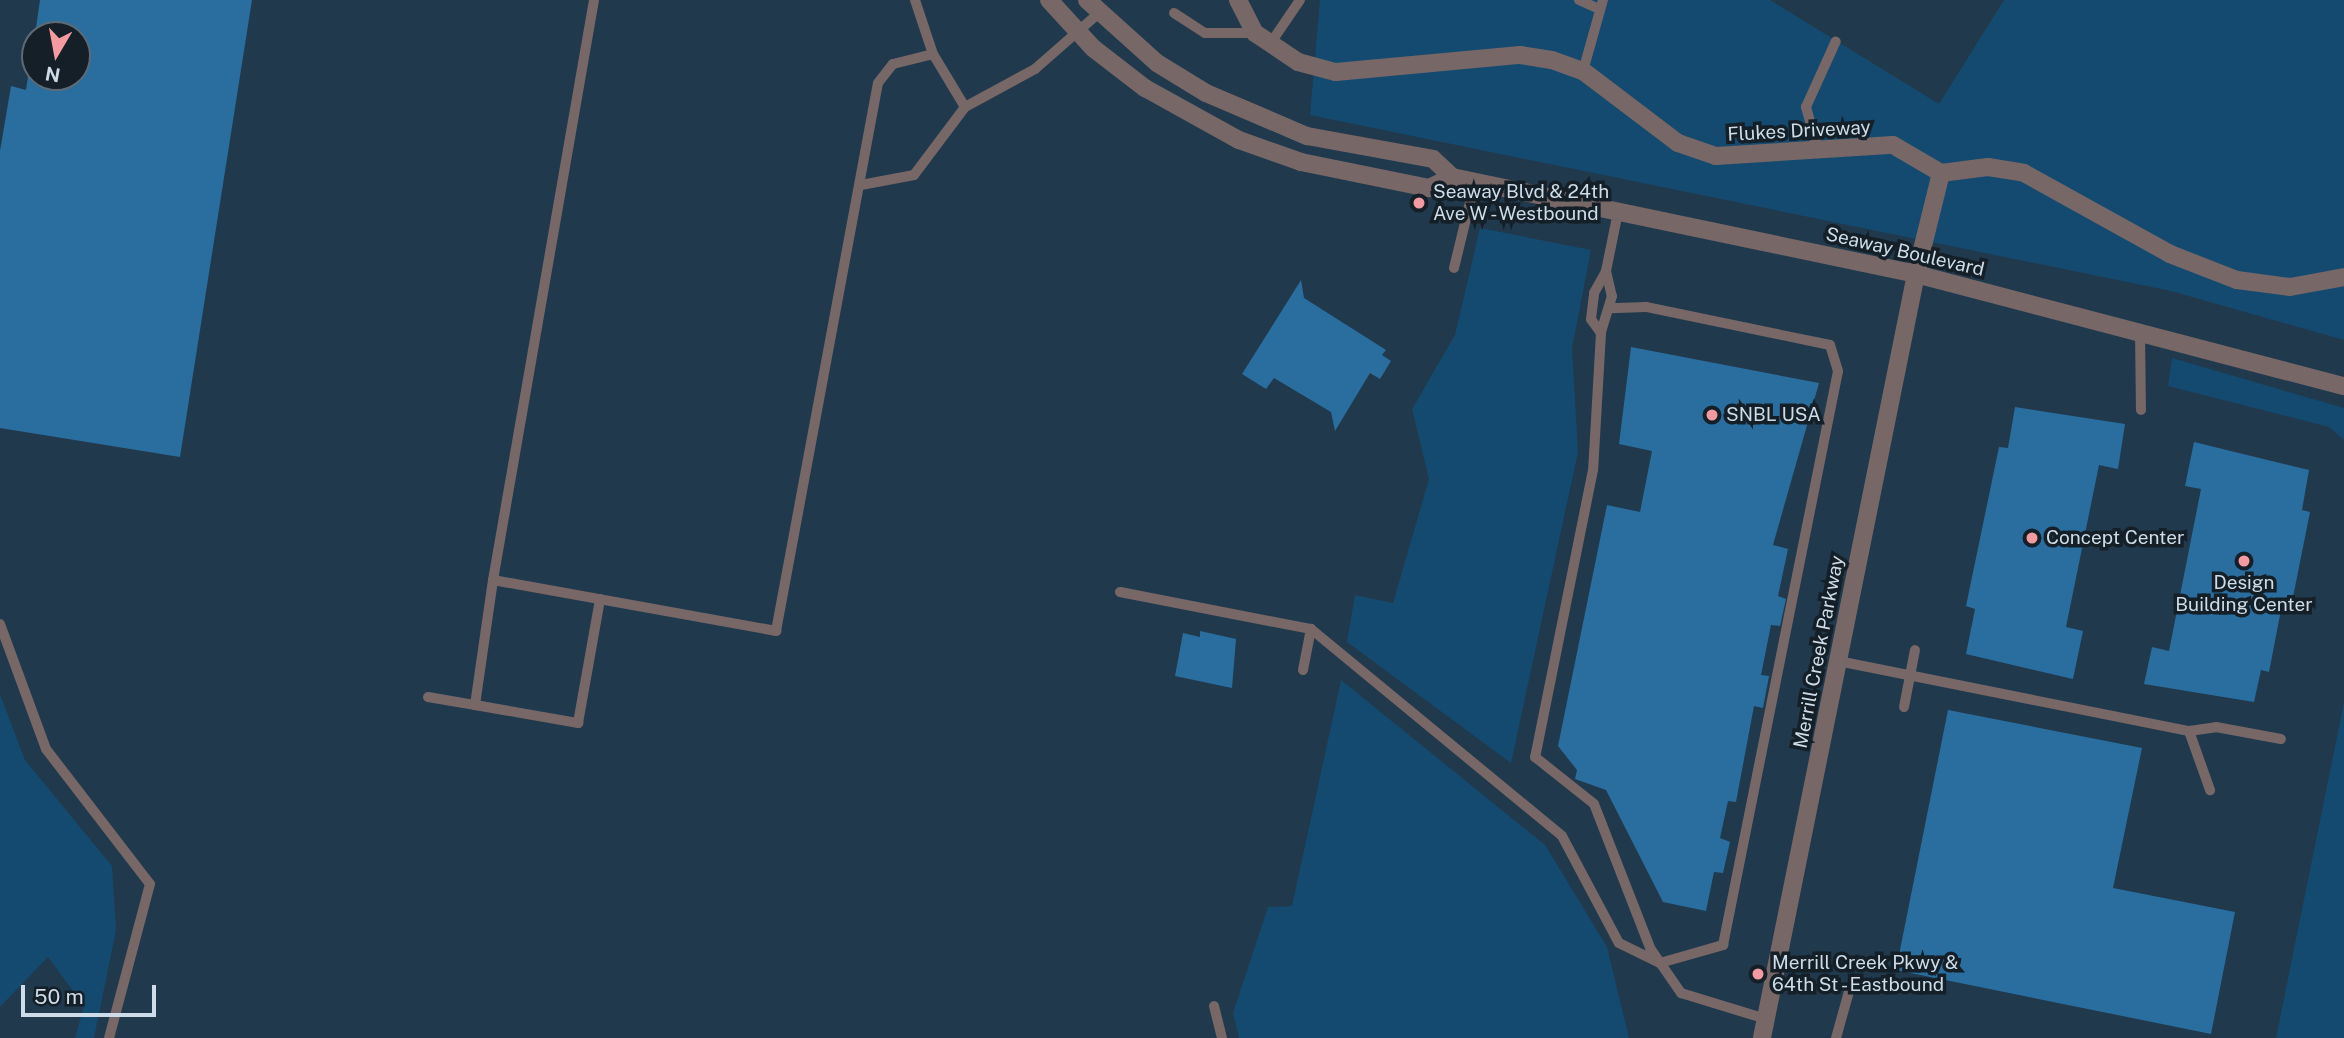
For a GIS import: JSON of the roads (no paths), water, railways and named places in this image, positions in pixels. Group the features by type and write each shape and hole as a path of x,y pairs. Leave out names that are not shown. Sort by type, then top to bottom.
{"street":[{"name":"Seaway Boulevard","path":"1049,0 1079,32 1145,88 1239,140 1301,162 1429,188 1452,177"},
{"name":"Flukes Driveway","path":"1238,0 1255,33 1298,62 1336,72 1520,55 1583,71 1678,143 1716,156 1819,153 1893,145 1941,173"},
{"name":"Seaway Boulevard","path":"1093,7 1157,63 1255,117 1307,136 1433,159 1452,177 1916,274 2344,386"},
{"path":"1941,173 1989,167 2024,173 2170,254 2237,280 2290,287 2344,278"},
{"name":"Merrill Creek Parkway","path":"1766,1032 1916,274 1941,173"}],"lane":[{"path":"475,705 493,580 594,0"},
{"path":"915,0 933,54 965,107"},
{"path":"1270,44 1300,0"},
{"path":"1579,0 1601,5 1583,71"},
{"path":"861,185 914,175 965,107 1035,69 1079,32 1093,7"},
{"path":"1174,13 1205,33 1255,33"},
{"path":"1819,153 1806,107 1836,41"},
{"path":"493,580 776,631 878,83 892,64 933,54"},
{"path":"1454,268 1475,182"},
{"path":"1601,333 1591,319 1594,293 1606,271 1618,212"},
{"path":"1606,271 1610,308 1601,333 1593,470 1535,757 1594,804 1660,963 1681,993 1766,1032"},
{"path":"1120,592 1311,629 1562,836 1619,943 1660,963 1723,945 1838,371 1830,345 1646,307 1610,308"},
{"path":"2140,331 2141,410"},
{"path":"428,697 578,723 600,599"},
{"path":"0,624 46,749 150,884 108,1038"},
{"path":"1303,670 1311,629"},
{"path":"1904,707 1915,650"},
{"path":"1838,661 2189,731 2216,727 2281,739"},
{"path":"2189,731 2210,790"},
{"path":"1836,1038 1850,988"},
{"path":"1214,1006 1222,1038"}],"place":[{"name":"Seaway Blvd & 24th Ave W - Westbound","path":"1419,203"},
{"name":"SNBL USA","path":"1712,415"},
{"name":"Concept Center","path":"2032,538"},
{"name":"Design Building Center","path":"2244,561"},
{"name":"Merrill Creek Pkwy & 64th St - Eastbound","path":"1758,974"}]}
